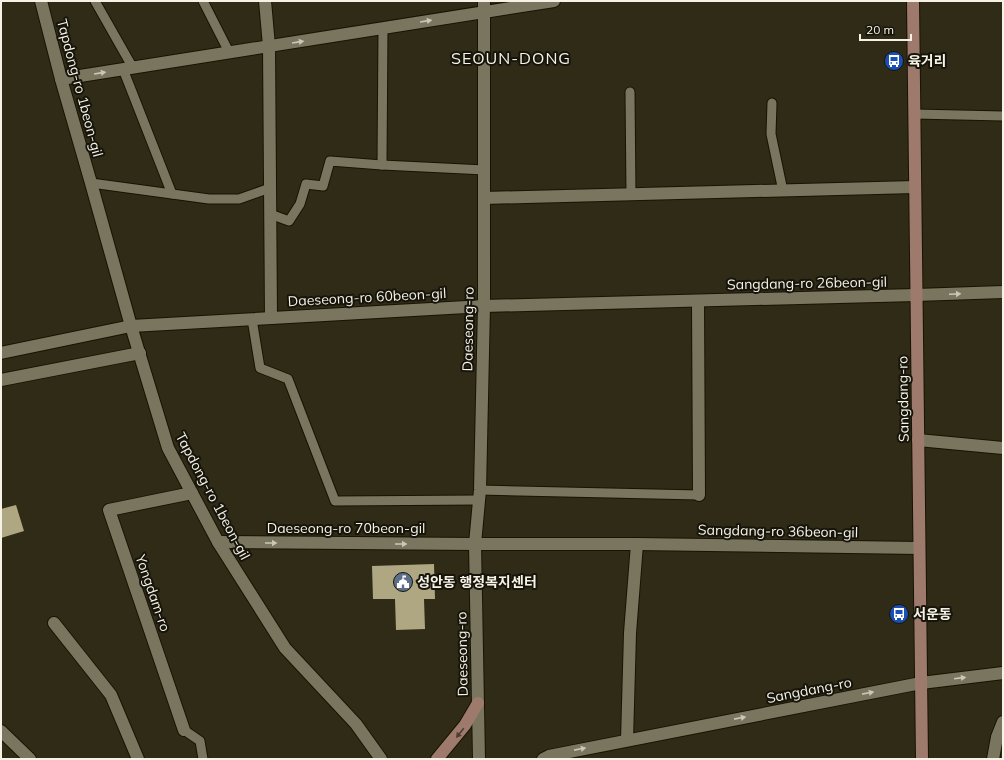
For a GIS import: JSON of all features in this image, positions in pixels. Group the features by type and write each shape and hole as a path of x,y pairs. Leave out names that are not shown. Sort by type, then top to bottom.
{"main road":[{"name":"Sangdang-ro","path":"913,1 922,759"},
{"path":"437,759 465,725 478,703"}],"street":[{"name":"Tapdong-ro 1beon-gil","path":"41,1 91,184 168,448 218,542 285,648 356,724 381,759"},
{"path":"265,1 269,46 271,318"},
{"path":"62,79 383,28 484,6 554,1"},
{"name":"Daeseong-ro","path":"479,759 475,544 479,495 484,306 484,6"},
{"path":"484,198 915,187"},
{"name":"Sangdang-ro 26beon-gil","path":"484,306 916,296 1003,292"},
{"path":"698,301 699,494"},
{"name":"Daeseong-ro 60beon-gil","path":"1,353 132,326 484,306"},
{"path":"1,380 140,354"},
{"path":"918,440 1003,448"},
{"name":"Yongdam-ro","path":"184,730 109,510 192,493"},
{"name":"Daeseong-ro 70beon-gil","path":"218,542 475,544"},
{"name":"Sangdang-ro 36beon-gil","path":"475,544 637,544 919,548"},
{"path":"543,759 549,756 627,740 630,633 637,544"},
{"path":"54,623 111,695 138,759"},
{"path":"921,683 1003,673"},
{"name":"Sangdang-ro","path":"627,740 921,683"},
{"path":"993,759 997,737 1003,722"},
{"path":"1,730 30,759"}],"lane":[{"path":"95,1 128,69 172,194"},
{"path":"203,1 229,52"},
{"path":"382,164 383,28"},
{"path":"630,92 631,194"},
{"path":"772,103 771,134 783,190"},
{"path":"915,114 1003,116"},
{"path":"270,214 289,221 300,204 306,184 323,186 330,161 484,170"},
{"path":"91,184 209,199 239,199 270,188"},
{"path":"252,319 260,368 288,379 335,501 479,495 699,494"},
{"name":"Yongdam-ro","path":"184,730 200,741 203,759"}],"building":[{"path":"16,505 24,531 1,538 1,509"},
{"name":"성안동 행정복지센터","path":"434,564 435,599 424,599 425,629 396,630 395,599 373,599 372,566"}],"place":[{"name":"육거리","path":"894,61"},
{"name":"성안동 행정복지센터","path":"403,582"},
{"name":"서운동","path":"899,614"}],"district":[{"name":"SEOUN-DONG","path":"511,58"}]}
